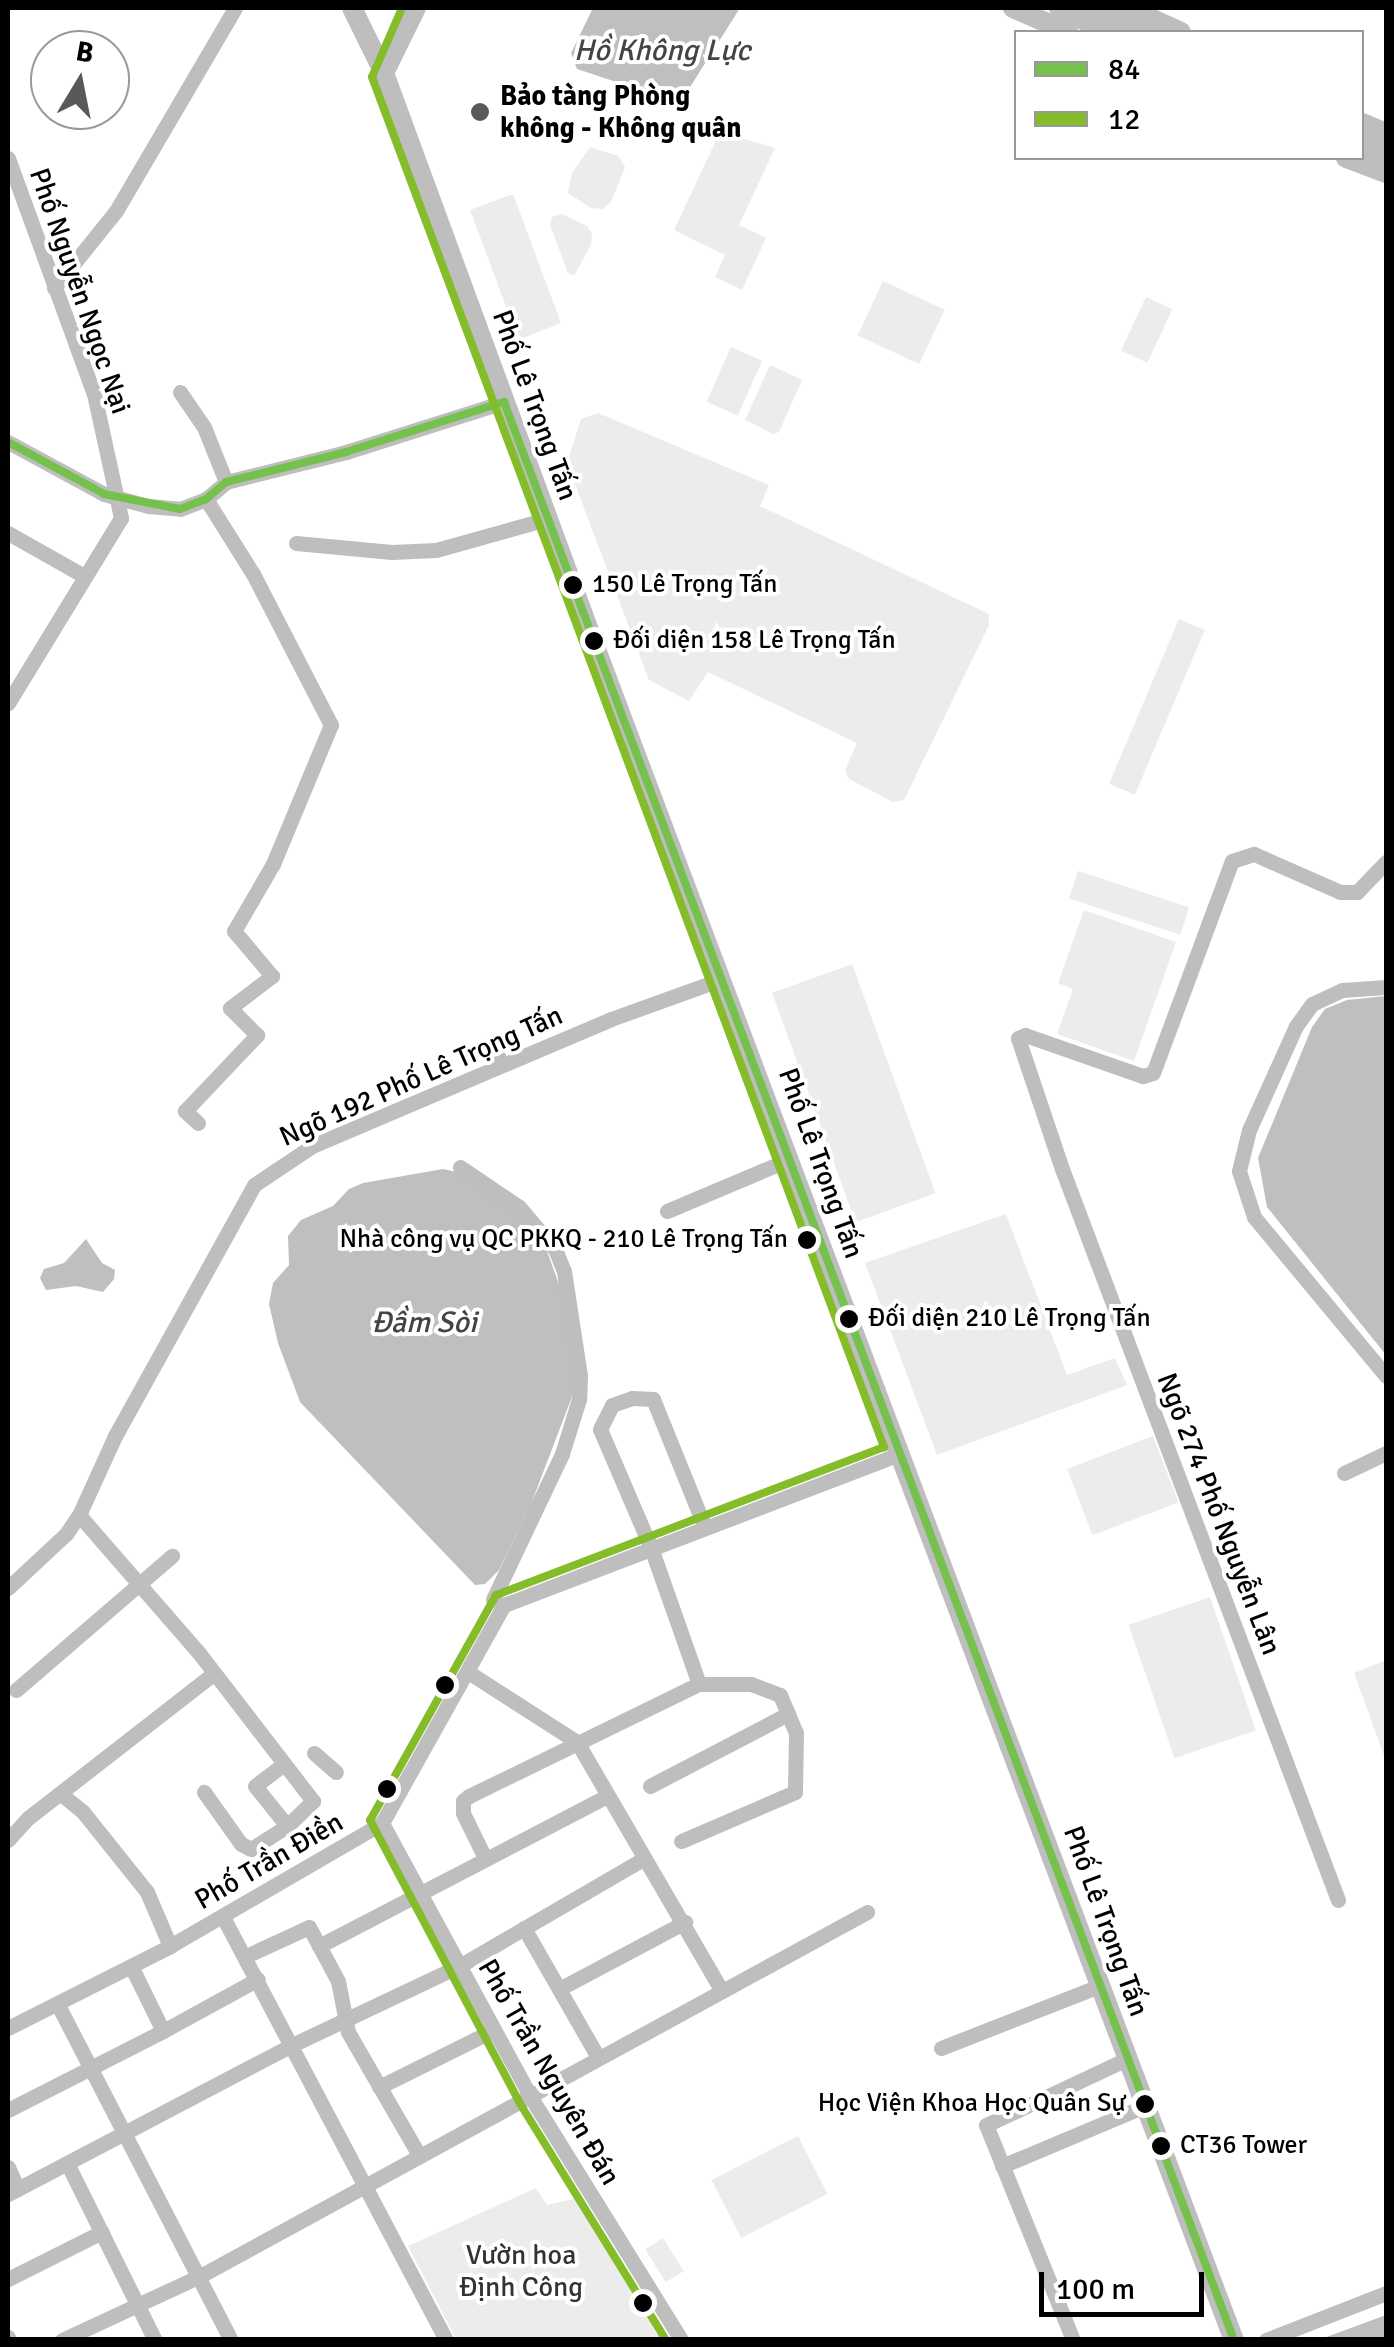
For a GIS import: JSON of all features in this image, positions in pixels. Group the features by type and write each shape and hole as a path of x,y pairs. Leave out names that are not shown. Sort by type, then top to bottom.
{"highway":[{"path":"1060,8 1109,30"},
{"path":"1095,8 1144,30"},
{"path":"1364,144 1384,163"}],"main road":[{"name":"Phố Lê Trọng Tấn","path":"352,8 384,73 547,518 1234,2340"},
{"path":"384,73 416,8"},
{"path":"1014,8 1064,30"},
{"path":"1128,8 1177,30"}],"street":[{"path":"54,288 116,212 235,8"},
{"name":"Phố Nguyễn Ngọc Nại","path":"8,158 94,394 118,498"},
{"path":"180,392 204,427 226,482"},
{"path":"8,443 118,498 180,508 206,500 226,482 346,452 504,402"},
{"path":"8,703 121,518 118,498"},
{"path":"198,1123 185,1111 257,1034 230,1008 272,976 234,931 273,864 331,726 253,574 206,500"},
{"path":"296,543 392,552 436,550 547,518"},
{"path":"8,533 84,576"},
{"name":"Ngõ 274 Phố Nguyễn Lân","path":"1338,1900 1056,1152 1018,1038 1025,1036 1142,1076 1153,1073 1232,861 1254,854 1340,892 1357,892 1386,862"},
{"name":"Ngõ 192 Phố Lê Trọng Tấn","path":"8,1588 66,1534 79,1516 115,1436 254,1185 312,1146 502,1065 722,979"},
{"path":"1386,987 1342,990 1312,1004 1296,1026 1248,1130 1239,1172 1254,1216 1386,1376"},
{"path":"492,1042 502,1065"},
{"path":"667,1210 790,1159"},
{"path":"460,1167 520,1206 555,1249 564,1271 580,1376 579,1399 562,1454 493,1599"},
{"path":"699,1684 651,1548 600,1429 612,1405 632,1398 653,1399 706,1528"},
{"path":"1344,1472 1386,1452"},
{"name":"Phố Trần Điền","path":"8,2028 170,1946 382,1824 504,1605 900,1454"},
{"path":"79,1516 213,1674 313,1801 286,1826 251,1848 241,1844 204,1792"},
{"path":"16,1690 141,1587 172,1556"},
{"path":"468,1672 577,1742 722,1991"},
{"path":"8,1840 28,1818 213,1674"},
{"path":"485,1858 463,1813 463,1801 699,1684 751,1684 780,1695 796,1733 794,1792 681,1841"},
{"path":"650,1786 788,1714"},
{"path":"314,1752 336,1772"},
{"path":"284,1764 255,1786 286,1826"},
{"path":"61,1794 83,1812 147,1892 170,1946"},
{"path":"319,1946 607,1796"},
{"name":"Phố Trần Nguyên Đán","path":"382,1824 530,2096 681,2340"},
{"path":"8,2167 12,2191 292,2045 460,1966 644,1859"},
{"path":"62,2340 200,2276 868,1912"},
{"path":"223,1917 446,2340"},
{"path":"559,1989 685,1922"},
{"path":"246,1956 309,1926 338,1982 348,2032 419,2155"},
{"path":"524,1928 598,2056"},
{"path":"131,1966 164,2031"},
{"path":"8,2110 258,1980"},
{"path":"941,2048 1100,1986"},
{"path":"58,2005 127,2131 231,2340"},
{"path":"380,2088 494,2030"},
{"path":"1072,2340 986,2124 1127,2059"},
{"path":"1002,2166 1145,2106"},
{"path":"67,2162 155,2340"},
{"path":"8,2279 102,2232"},
{"path":"1266,2340 1386,2293"}],"green space":[{"path":"720,132 775,148 739,225 766,238 742,290 715,277 725,255 674,230"},
{"path":"590,147 618,156 625,167 611,202 603,209 591,208 568,193 572,173"},
{"path":"513,194 561,323 523,338 517,336 470,210"},
{"path":"562,214 587,226 592,233 591,245 574,276 568,273 550,225 552,217"},
{"path":"883,281 945,310 919,364 858,335"},
{"path":"1146,297 1172,309 1147,363 1121,350"},
{"path":"731,347 762,361 738,416 707,402"},
{"path":"770,365 802,380 779,432 773,434 745,420"},
{"path":"598,413 769,485 760,506 989,614 989,625 904,800 893,802 849,779 845,770 857,743 708,672 689,701 649,680 567,463 581,419"},
{"path":"1179,619 1205,630 1135,795 1109,784"},
{"path":"1078,871 1189,907 1180,935 1069,899"},
{"path":"1084,910 1176,942 1134,1061 1057,1034 1073,989 1058,983"},
{"path":"852,964 935,1193 856,1222 772,993"},
{"path":"1006,1214 1067,1375 1115,1358 1127,1385 937,1455 865,1263"},
{"path":"1153,1436 1178,1502 1093,1535 1067,1469"},
{"path":"1210,1597 1256,1730 1175,1758 1129,1625"},
{"path":"1386,1660 1386,1761 1354,1673"},
{"path":"798,2136 828,2194 741,2238 712,2180"},
{"name":"Vườn hoa Định Công","path":"536,2188 547,2205 578,2198 663,2327 661,2339 456,2339 408,2246"},
{"path":"663,2238 684,2271 666,2282 645,2249"}],"water":[{"name":"Hồ Không Lực","path":"593,8 740,8 680,103 577,69 571,53"},
{"path":"1386,996 1386,1355 1267,1207 1258,1158 1312,1027 1325,1009 1347,1000"},
{"name":"Đầm Sòi","path":"443,1169 461,1173 524,1218 543,1240 565,1301 575,1389 531,1504 499,1570 485,1584 475,1585 300,1402 278,1343 269,1304 273,1283 289,1265 288,1236 301,1220 333,1206 349,1189 363,1183"},
{"path":"86,1239 102,1263 115,1270 114,1279 103,1292 76,1286 46,1290 40,1278 44,1269 64,1263"},
{"path":"1386,2315 1386,2337 1321,2339"}],"transit line":[{"name":"12","path":"402,8 372,77 884,1447 496,1595 370,1820 519,2102 666,2340"},
{"name":"84","path":"504,402 1234,2340"},
{"name":"84","path":"8,442 104,494 180,509 206,499 226,482 346,452 504,402"}],"place":[{"name":"Bảo tàng Phòng không - Không quân","path":"480,112"},
{"name":"150 Lê Trọng Tấn","path":"573,585"},
{"name":"Đối diện 158 Lê Trọng Tấn","path":"594,641"},
{"name":"Nhà công vụ QC PKKQ - 210 Lê Trọng Tấn","path":"807,1240"},
{"name":"Đối diện 210 Lê Trọng Tấn","path":"849,1319"},
{"name":"Học Viện Khoa Học Quân Sự","path":"1145,2104"},
{"name":"CT36 Tower","path":"1161,2146"}]}
